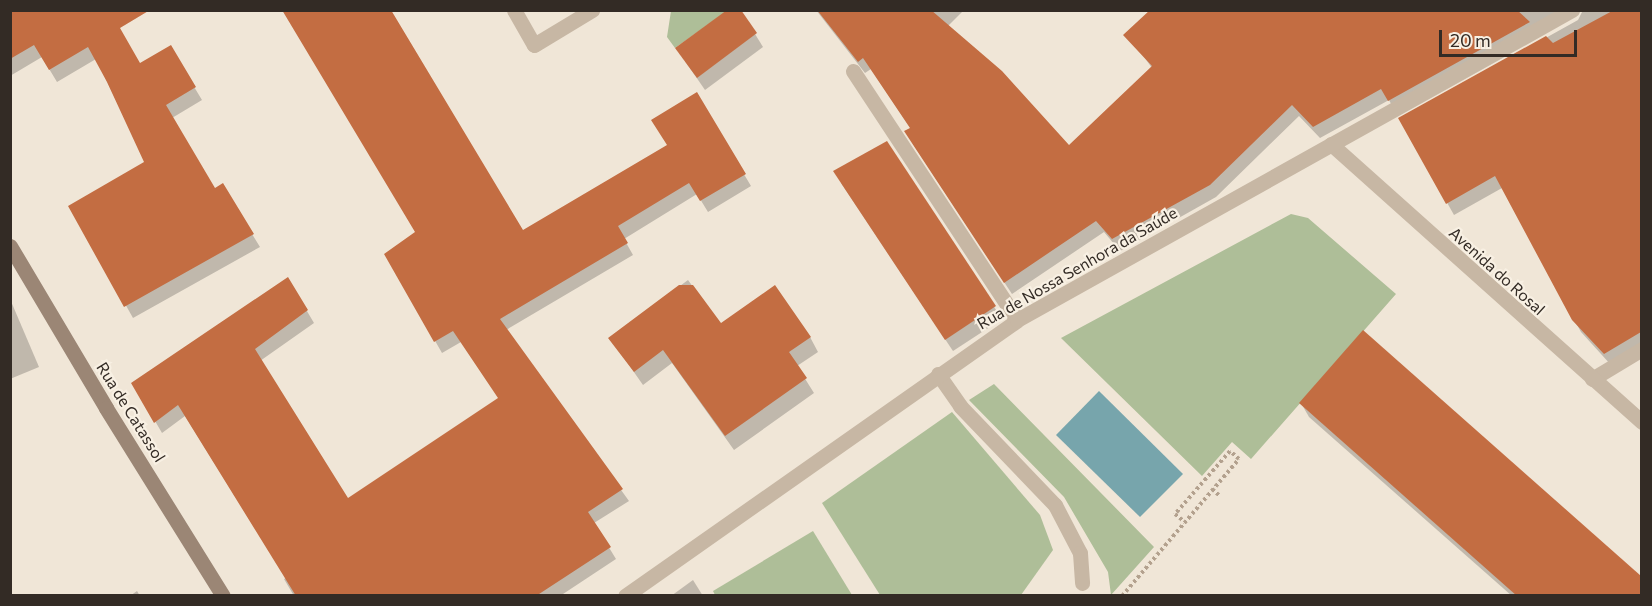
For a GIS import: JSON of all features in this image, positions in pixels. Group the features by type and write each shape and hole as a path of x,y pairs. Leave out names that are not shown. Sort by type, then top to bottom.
{"main road":[{"name":"Rua de Catassol","path":"10,246 223,596"}],"street":[{"path":"514,10 534,45 592,10"},
{"name":"Rua de Nossa Senhora da Saúde","path":"625,596 1017,320 1572,10"},
{"path":"853,71 1017,320"},
{"name":"Avenida do Rosal","path":"1331,144 1641,422"},
{"path":"1592,379 1641,349"},
{"path":"938,374 960,406 1055,505 1080,553 1082,583"}],"path":[{"path":"1122,596 1239,459 1230,452 1175,514 1185,522"},
{"path":"1212,489 1219,495"}],"green space":[{"path":"671,11 727,11 675,48 667,37"},
{"path":"1291,214 1308,218 1396,294 1251,459 1232,442 1202,476 1061,338"},
{"path":"994,384 1154,547 1111,595 1108,572 1064,497 969,400"},
{"path":"952,412 1040,515 1053,550 1021,595 880,595 822,503"},
{"path":"813,531 852,595 715,595 713,591"}],"water":[{"path":"1099,391 1183,474 1140,517 1056,435"}],"building":[{"path":"10,10 150,10 120,28 140,63 171,45 196,87 166,105 215,188 223,183 254,234 124,307 68,206 144,162 88,47 49,70 34,45 10,59"},
{"path":"282,10 391,10 523,230 667,145 651,120 697,92 746,174 700,201 689,183 618,226 628,243 500,319 623,489 588,512 611,547 536,596 296,596 178,405 154,423 131,383 288,277 308,310 255,349 348,498 498,398 453,331 434,342 384,254 415,232"},
{"path":"727,10 741,10 757,33 697,78 675,48"},
{"path":"817,10 931,10 1002,71 1069,145 1152,66 1123,35 1150,10 1517,10 1530,22 1388,101 1381,89 1313,127 1292,105 1210,185 1112,239 1096,221 1004,283 904,131 910,128 863,58 858,62"},
{"path":"1614,10 1641,10 1641,332 1604,354 1572,320 1495,176 1446,204 1398,118 1546,36 1553,43"},
{"path":"887,141 996,306 945,340 833,171"},
{"path":"679,285 693,285 721,323 775,285 811,337 789,352 807,378 725,436 663,350 634,372 608,338"},
{"path":"1363,330 1641,576 1641,596 1517,596 1299,403"}]}
